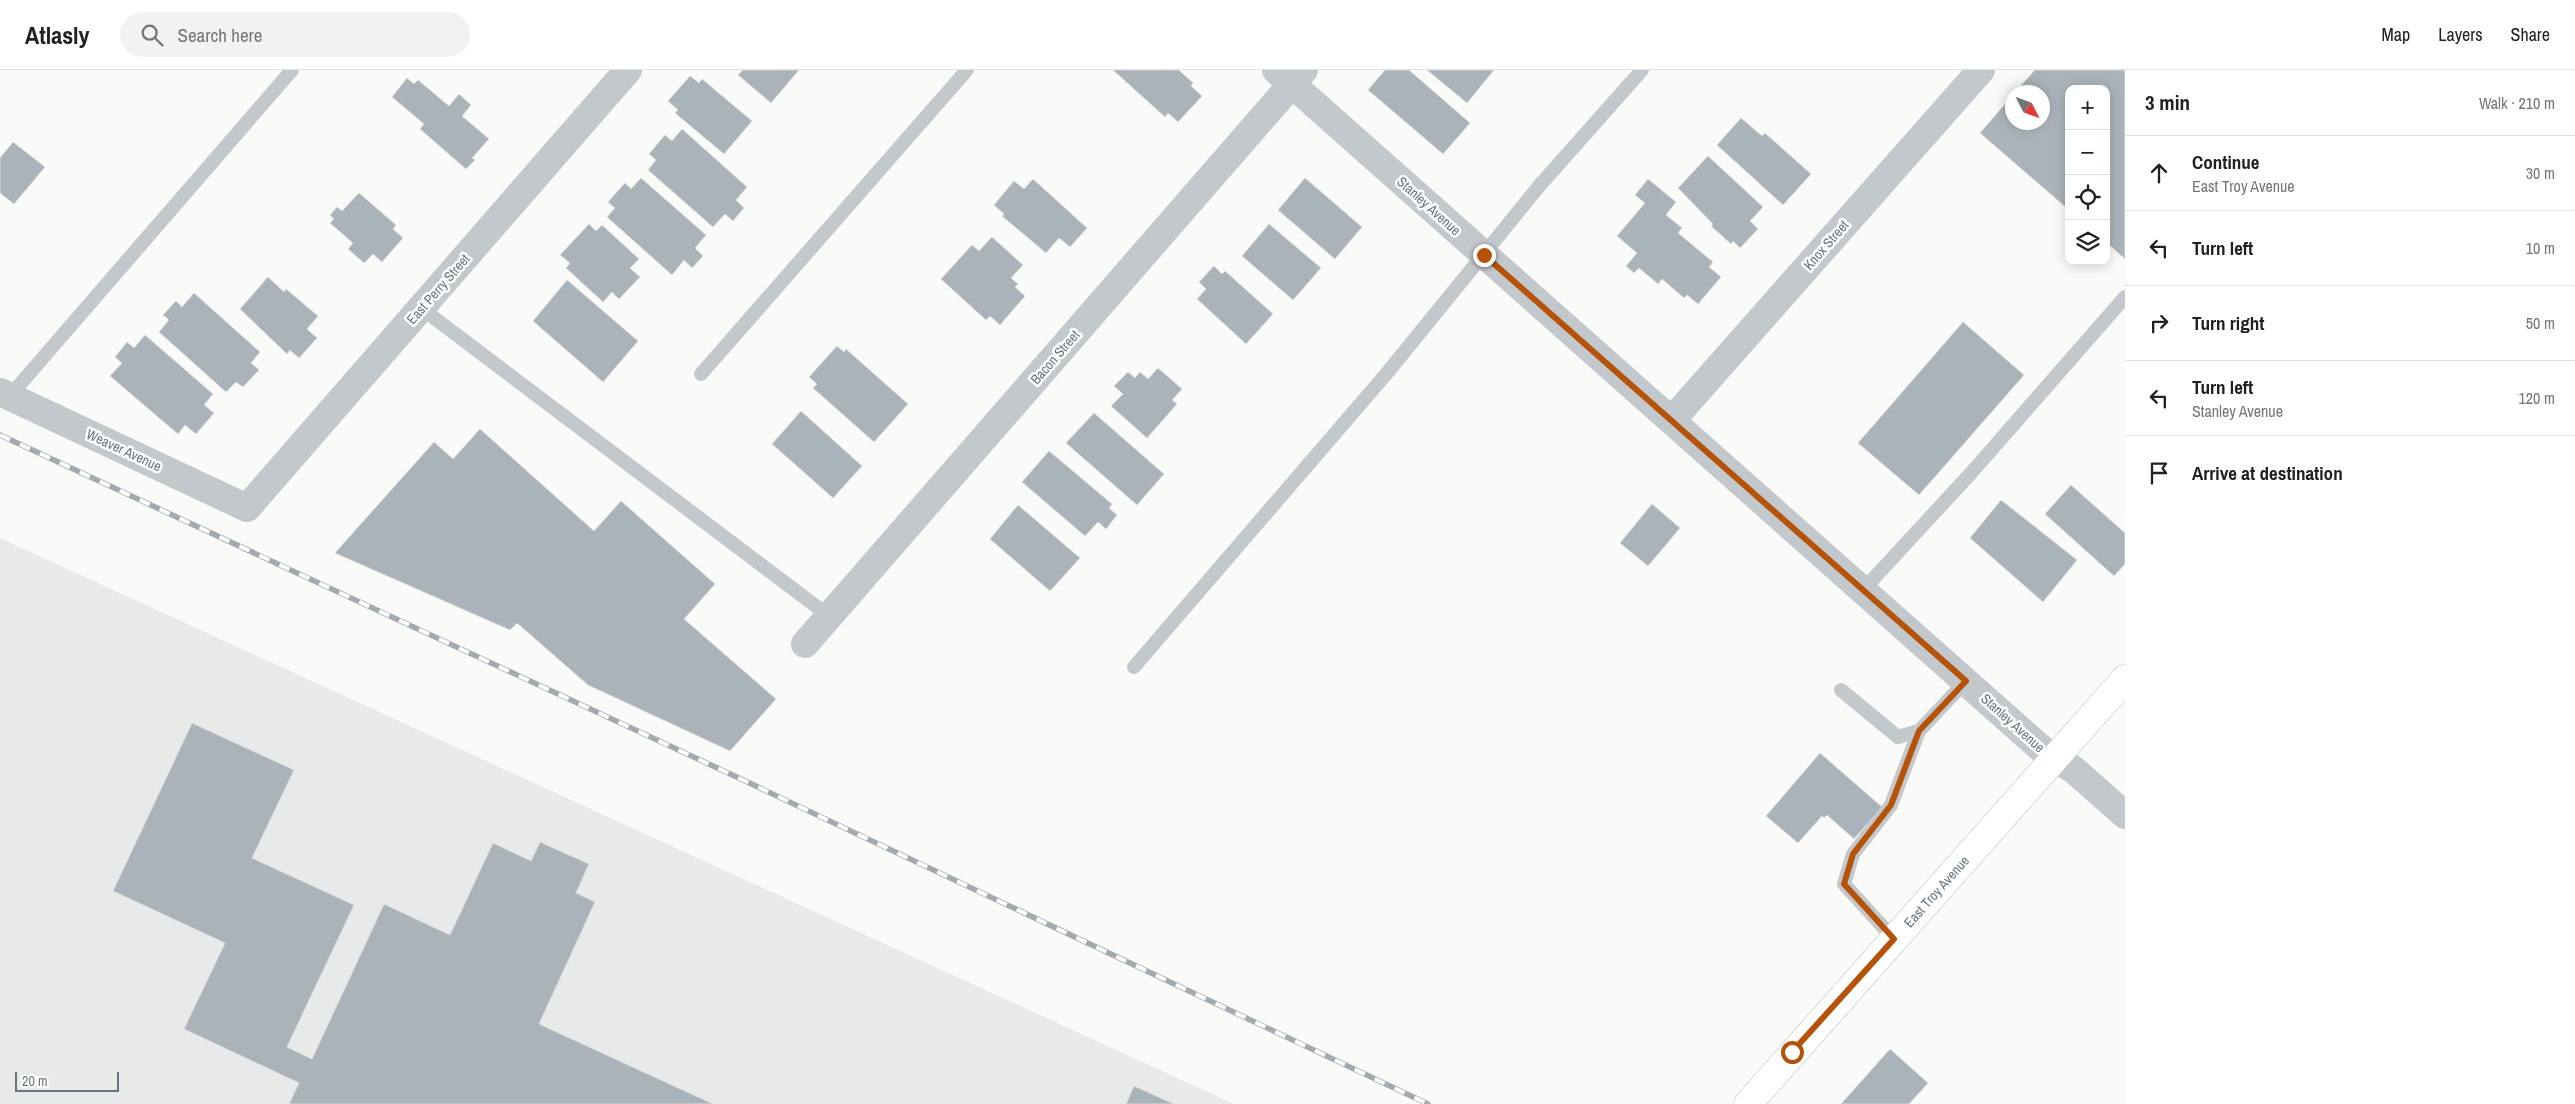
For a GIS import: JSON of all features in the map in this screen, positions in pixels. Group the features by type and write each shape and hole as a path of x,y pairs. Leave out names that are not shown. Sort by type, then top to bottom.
{"main road":[{"name":"East Troy Avenue","path":"1748,1104 2125,680"}],"street":[{"name":"East Perry Street","path":"247,508 628,70"},
{"name":"Knox Street","path":"1672,420 1981,70"},
{"name":"Stanley Avenue","path":"1291,74 1484,255 2055,759 2074,770 2125,814"},
{"name":"Bacon Street","path":"806,644 1291,74"},
{"name":"Weaver Avenue","path":"4,394 247,508"}],"lane":[{"path":"4,394 292,70"},
{"path":"701,374 966,70"},
{"path":"1134,667 1387,373 1540,185 1642,70"},
{"path":"1863,590 1972,472 2125,297"},
{"path":"421,308 829,616"},
{"path":"1894,939 1844,884 1853,854 1891,805 1919,731 1966,681"},
{"path":"1841,690 1898,737 1919,731"}],"shaded area":[{"path":"0,538 1234,1104 0,1104"}],"building":[{"path":"743,70 799,70 771,103 738,75"},
{"path":"1113,70 1179,70 1193,83 1191,86 1202,96 1178,122 1168,113 1165,117"},
{"path":"1385,70 1409,70 1470,123 1443,154 1368,90"},
{"path":"1427,70 1494,70 1467,103"},
{"path":"2035,70 2125,70 2125,259 2110,246 2110,85 2065,85 2065,207 1980,133 2005,104 2005,130 2050,130 2050,85 2021,85"},
{"path":"690,76 699,83 702,79 752,121 724,154 675,113 678,110 668,101"},
{"path":"407,78 414,84 418,80 449,106 459,94 471,105 462,116 489,139 472,158 475,160 466,169 420,129 424,124 392,97"},
{"path":"1741,118 1762,136 1765,133 1811,174 1783,205 1717,145"},
{"path":"682,129 747,187 736,200 744,208 733,221 725,214 713,227 648,170 656,160 649,154 665,135 672,141"},
{"path":"13,142 45,167 14,204 0,193 0,158"},
{"path":"1708,156 1763,207 1750,221 1758,229 1740,248 1733,241 1731,244 1711,226 1713,224 1678,188"},
{"path":"641,178 706,235 695,248 703,256 692,268 684,260 672,275 607,217 615,208 608,202 625,183 631,189"},
{"path":"1305,178 1362,227 1335,259 1278,210"},
{"path":"1033,179 1087,228 1070,247 1059,238 1046,253 1002,216 1004,214 994,205 1014,181 1024,189"},
{"path":"1648,179 1676,202 1666,215 1682,228 1678,233 1713,262 1709,267 1721,277 1698,304 1687,295 1684,298 1662,279 1658,284 1639,268 1634,273 1626,266 1637,253 1617,236 1645,203 1635,195"},
{"path":"359,193 396,225 393,229 403,238 382,262 373,254 364,263 348,249 353,243 330,223 334,219 330,215 337,207 342,211"},
{"path":"589,224 596,231 602,225 639,259 630,268 640,277 619,299 612,292 603,302 566,268 570,263 560,255"},
{"path":"1269,224 1321,268 1293,300 1242,256"},
{"path":"992,237 1023,265 1011,278 1018,284 1015,287 1025,296 1000,325 990,316 986,320 941,279 972,245 979,251"},
{"path":"1214,266 1222,274 1225,271 1273,314 1246,344 1197,299 1206,289 1199,282"},
{"path":"268,277 284,292 286,289 318,316 307,329 317,338 299,358 290,350 287,354 240,309"},
{"path":"567,280 638,341 603,382 533,321"},
{"path":"194,293 260,352 251,363 259,370 243,387 236,382 226,392 159,332 169,320 163,315 176,301 182,307"},
{"path":"1963,322 2024,375 1919,495 1858,443"},
{"path":"145,335 213,394 204,405 214,413 196,434 185,425 178,434 110,376 122,363 115,357 127,342 134,348"},
{"path":"837,346 844,352 846,349 908,404 874,442 813,388 817,384 809,377"},
{"path":"1158,368 1182,389 1172,400 1177,404 1147,438 1111,406 1123,394 1114,386 1128,372 1135,378 1140,372 1148,379"},
{"path":"801,411 862,466 833,498 772,444"},
{"path":"1094,413 1164,474 1137,505 1066,443"},
{"path":"480,429 594,531 621,501 715,584 684,619 776,699 730,751 588,685 517,623 510,630 335,553 434,442 453,459"},
{"path":"1049,451 1112,504 1109,508 1117,515 1106,529 1098,522 1085,536 1022,482"},
{"path":"2071,485 2125,533 2125,564 2114,576 2045,514"},
{"path":"2001,500 2077,560 2043,602 1970,538"},
{"path":"1652,504 1680,528 1648,566 1620,543"},
{"path":"1018,505 1080,558 1050,591 990,539"},
{"path":"192,723 294,770 252,858 354,905 287,1047 312,1059 384,904 450,935 493,843 531,861 540,842 589,864 576,893 595,902 539,1024 713,1104 289,1104 299,1083 184,1029 225,943 113,891"},
{"path":"1820,753 1882,807 1854,839 1827,815 1824,818 1822,816 1798,843 1766,816"},
{"path":"1890,1049 1928,1083 1909,1104 1841,1104"},
{"path":"1134,1086 1174,1104 1126,1104"}],"railway":[{"path":"0,435 741,779 1428,1104"}],"route":[{"path":"1484,255 1966,681 1919,731 1891,805 1853,854 1844,884 1894,939 1792,1052"}]}
